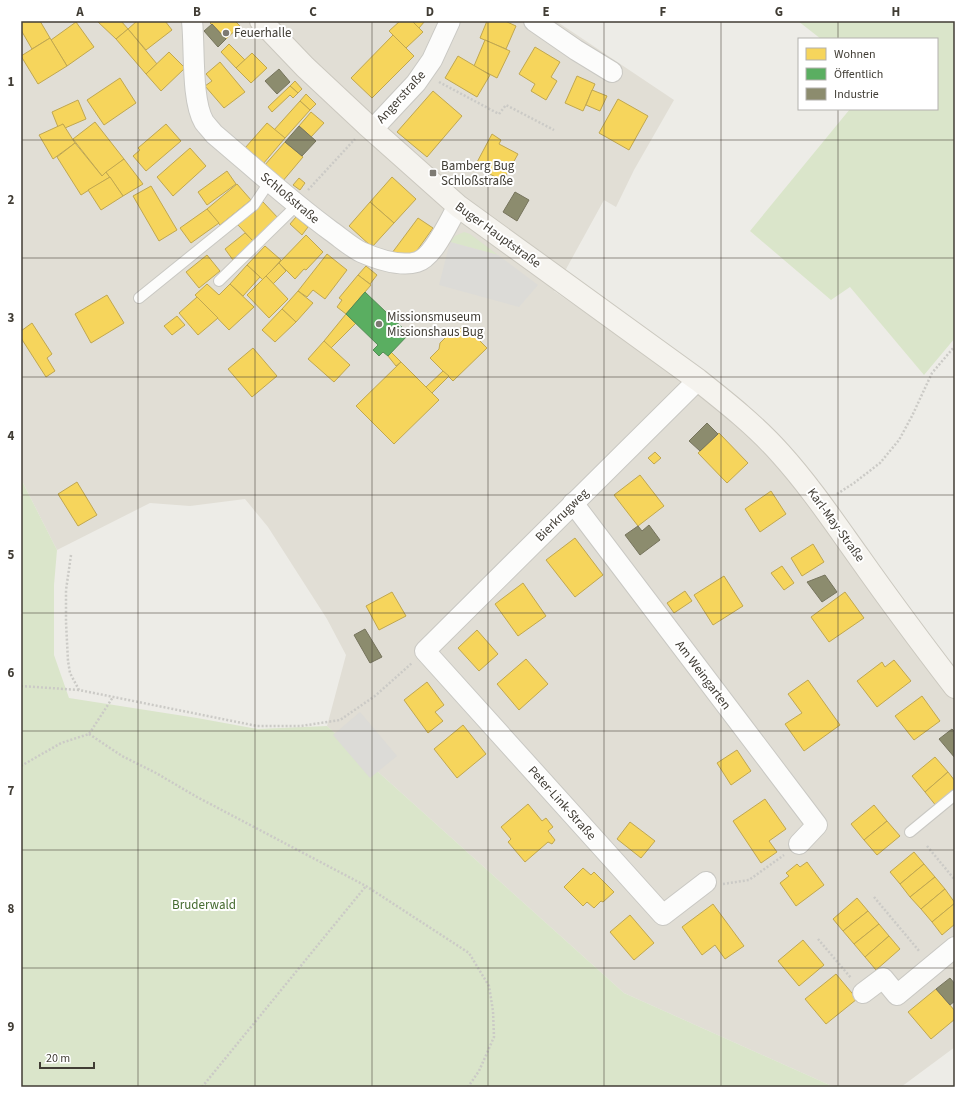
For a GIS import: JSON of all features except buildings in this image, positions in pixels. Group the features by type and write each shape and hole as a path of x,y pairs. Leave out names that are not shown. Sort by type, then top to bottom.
{"street":[{"name":"Schloßstraße","path":"192,21 194,76 199,104 204,120 214,134 297,204 360,252 383,260 405,264 418,262 433,250 458,206"},
{"name":"Buger Hauptstraße","path":"261,21 305,67 458,206 698,380"},
{"name":"Angerstraße","path":"370,127 416,83 432,60 450,21"},
{"path":"534,21 576,50 612,72"},
{"name":"Bierkrugweg","path":"425,650 698,380"},
{"name":"Karl-May-Straße","path":"698,380 733,408 780,452 821,504 955,687"},
{"name":"Am Weingarten","path":"573,504 817,825 799,844"},
{"name":"Peter-Link-Straße","path":"425,650 663,915 706,882"},
{"path":"863,993 883,978 897,995 955,947"}],"lane":[{"path":"139,298 254,205 270,181"},
{"path":"218,280 297,204"},
{"path":"910,832 955,795"}],"path":[{"path":"422,74 499,114 506,105 554,130"},
{"path":"297,204 370,127"},
{"path":"821,504 854,483 880,463 899,440 932,373 955,346"},
{"path":"71,555 66,590 68,661 70,673 80,690"},
{"path":"21,686 80,690 257,726 301,726 340,720 375,696 425,650"},
{"path":"21,766 61,743 89,734 113,697"},
{"path":"89,734 122,756 366,886 469,953 489,986 493,1011 494,1037 479,1071 468,1087"},
{"path":"706,882 725,884 749,880 799,844"},
{"path":"927,846 955,880"},
{"path":"202,1087 366,886"},
{"path":"874,897 932,966"},
{"path":"818,939 863,993"}],"shaded area":[{"path":"21,21 556,21 674,100 634,170 616,207 604,200 554,291 709,397 792,475 920,656 955,699 955,1047 901,1087 834,1087 624,993 327,726 346,655 327,619 268,527 245,499 190,506 150,503 57,550 21,479"},
{"path":"450,242 498,255 538,285 519,307 439,285"},
{"path":"360,712 397,756 370,778 333,735"}],"green space":[{"path":"798,21 955,21 955,338 924,375 850,287 831,300 750,231 849,110 938,110 938,38 820,38"},
{"path":"464,232 470,234 498,255 450,242 455,236"},
{"name":"Bruderwald","path":"21,479 57,550 54,585 54,655 69,698 258,729 327,726 624,993 834,1087 21,1087"}],"place":[{"name":"Feuerhalle","path":"226,33"},
{"name":"Bamberg Bug Schloßstraße","path":"433,173"},
{"name":"Missionsmuseum Missionshaus Bug","path":"379,324"}]}
